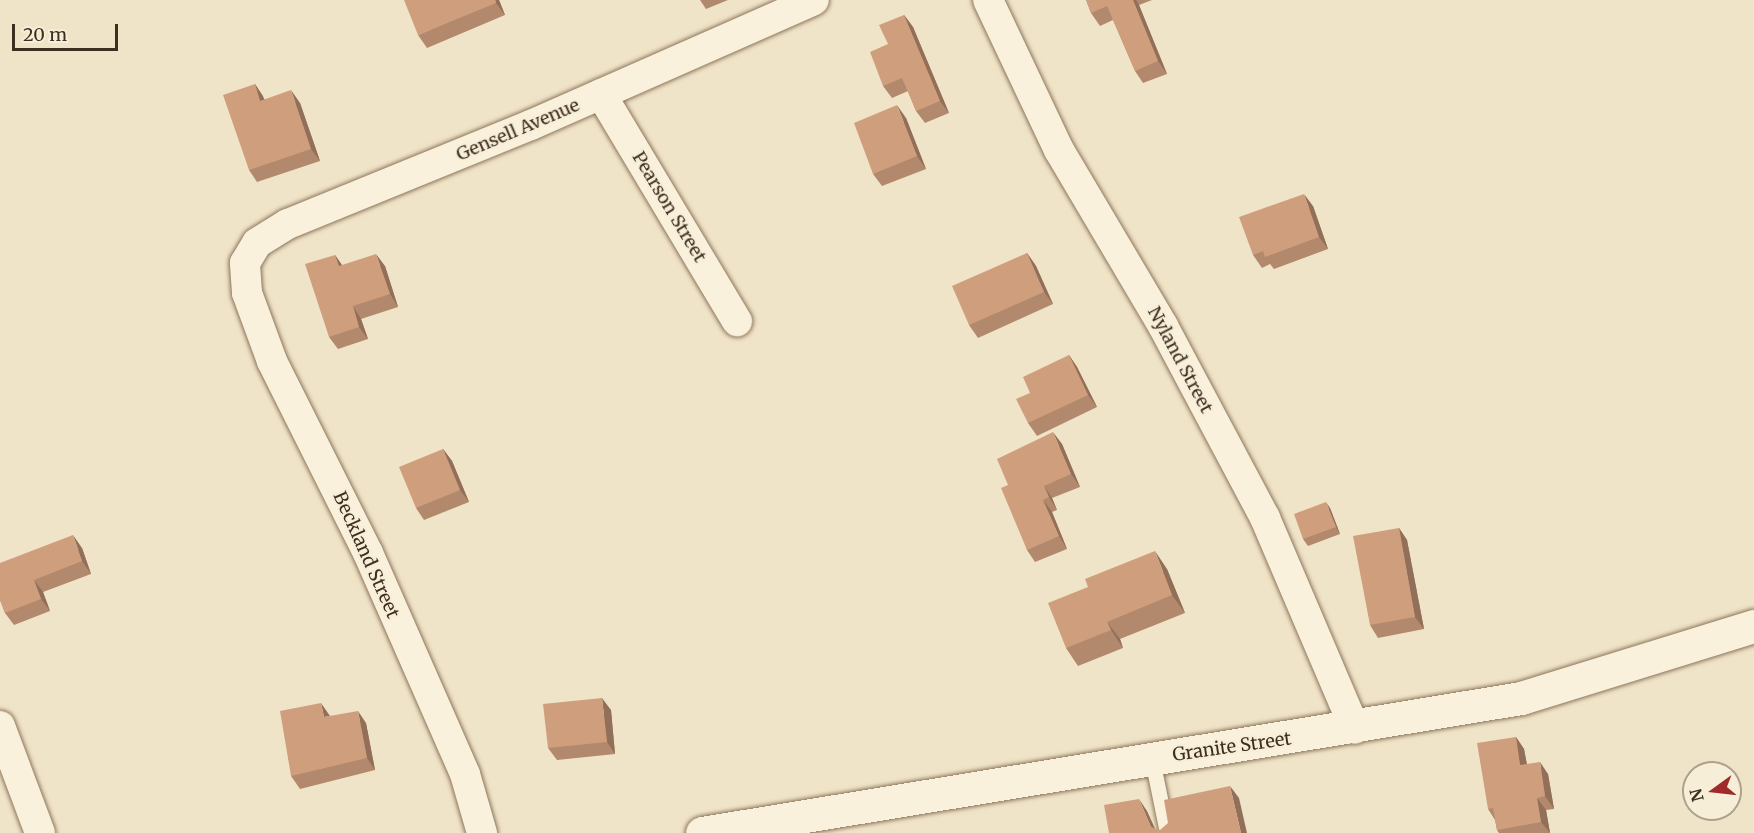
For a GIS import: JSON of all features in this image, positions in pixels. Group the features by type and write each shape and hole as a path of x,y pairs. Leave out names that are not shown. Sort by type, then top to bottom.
{"street":[{"name":"Gensell Avenue","path":"246,279 245,263 256,243 288,224 601,94 814,0"},
{"name":"Nyland Street","path":"988,0 1059,150 1163,326 1264,518 1354,729"},
{"name":"Pearson Street","path":"601,94 737,321"},
{"name":"Beckland Street","path":"246,279 272,360 368,553 465,774 482,833"},
{"name":"Granite Street","path":"702,833 1152,759 1354,729 1521,698 1754,626"},
{"path":"0,726 40,833"}],"lane":[{"path":"1152,759 1167,833"}],"building":[{"path":"404,0 495,0 496,3 418,35"},
{"path":"1086,0 1133,0 1158,61 1135,71 1107,6 1091,13"},
{"path":"904,15 940,101 916,111 902,78 883,86 870,52 888,44 879,25"},
{"path":"255,84 260,101 291,90 311,149 249,170 223,95"},
{"path":"897,105 917,156 873,174 854,123"},
{"path":"1304,194 1319,237 1265,257 1263,251 1253,255 1239,217"},
{"path":"1027,253 1044,292 969,325 952,286"},
{"path":"376,254 390,294 353,306 359,327 329,337 305,264 335,255 339,266"},
{"path":"1069,355 1088,395 1028,423 1016,399 1030,393 1023,377"},
{"path":"1053,432 1071,474 1044,486 1049,497 1043,500 1059,536 1027,550 1001,488 1008,485 997,459"},
{"path":"443,449 460,490 416,508 399,467"},
{"path":"1326,502 1336,527 1303,539 1294,514"},
{"path":"1399,528 1415,617 1370,625 1353,536"},
{"path":"73,535 82,561 34,580 41,599 5,613 0,600 0,563"},
{"path":"1155,551 1172,595 1107,622 1111,630 1066,648 1048,603 1088,587 1085,579"},
{"path":"602,698 607,742 548,748 543,704"},
{"path":"321,703 324,717 358,711 367,758 291,776 280,711"},
{"path":"1516,737 1520,765 1540,762 1545,796 1537,798 1541,822 1497,830 1493,808 1488,809 1477,743"},
{"path":"1230,786 1241,833 1109,833 1104,805 1139,799 1151,827 1160,830 1168,823 1164,800"}]}
